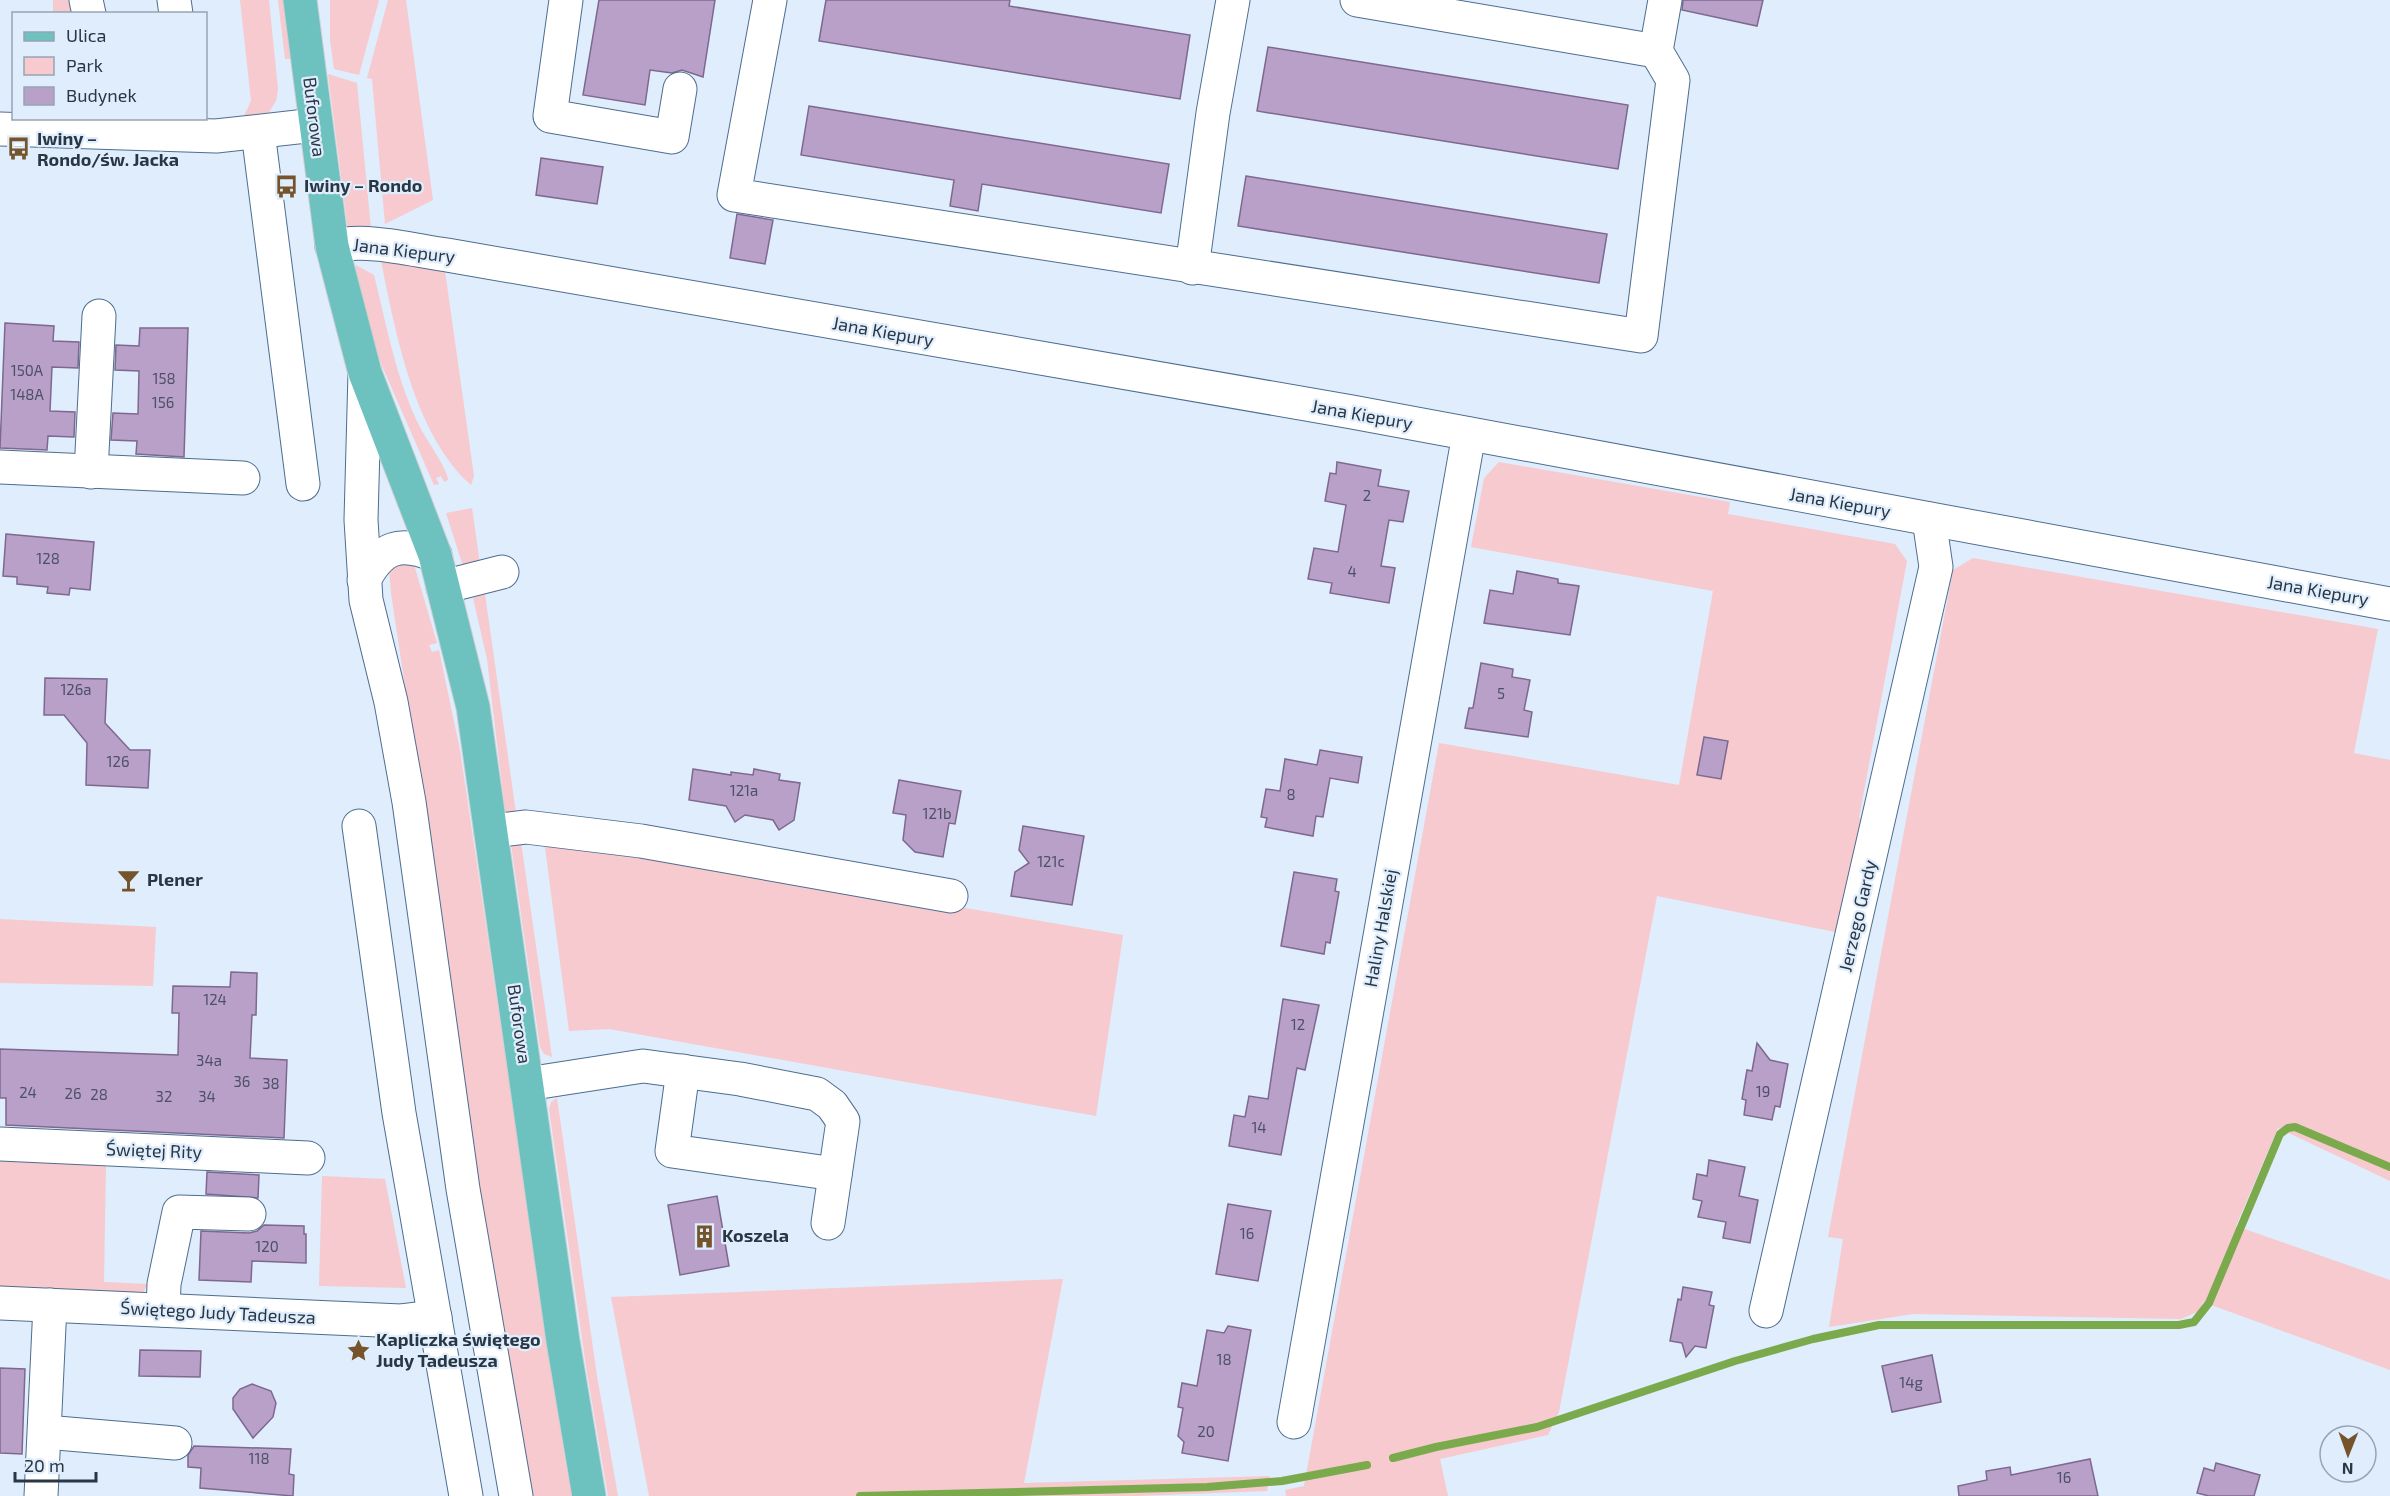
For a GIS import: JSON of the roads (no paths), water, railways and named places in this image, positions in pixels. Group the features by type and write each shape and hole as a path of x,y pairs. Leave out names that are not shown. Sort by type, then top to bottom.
{"main road":[{"name":"Buforowa","path":"300,0 333,246 365,373 435,555 473,707 563,1341 589,1496"}],"street":[{"path":"566,0 550,116 672,137 680,89"},
{"path":"770,0 734,195 1641,336 1672,80 1656,51 1665,0"},
{"path":"1192,268 1213,113 1233,0"},
{"path":"1357,0 1656,51"},
{"path":"0,129 136,127 216,136 315,125"},
{"path":"258,132 303,484"},
{"name":"Jana Kiepury","path":"333,246 345,243 375,245 447,255 1468,434 2390,603"},
{"path":"91,472 99,316"},
{"name":"Buforowa","path":"365,373 361,520 364,580 391,702 409,802 463,1189 516,1496"},
{"name":"Haliny Halskiej","path":"1294,1422 1468,434"},
{"path":"0,468 243,478"},
{"name":"Jerzego Gardy","path":"1766,1311 1813,1117 1936,567 1929,519"},
{"path":"364,580 372,565 382,554 399,546 414,547 435,555"},
{"path":"443,587 502,572"},
{"path":"359,826 384,1020 466,1496"},
{"path":"491,831 526,827 641,841 951,896"},
{"path":"527,1084 644,1066 817,1094 832,1105 843,1121 828,1223"},
{"path":"683,1071 672,1151 835,1174"},
{"name":"Świętej Rity","path":"0,1144 308,1158"},
{"path":"163,1310 164,1284 179,1212 249,1214"},
{"name":"Świętego Judy Tadeusza","path":"0,1303 401,1321 435,1317"},
{"path":"41,1496 50,1305"},
{"path":"45,1432 175,1443"}],"waterway":[{"path":"1393,1458 1537,1427 1735,1361 1813,1339 1879,1325 2179,1325 2194,1322 2209,1303 2280,1134 2288,1128 2295,1127 2390,1167"},
{"path":"860,1496 1207,1487 1282,1481 1367,1465"}],"place":[{"name":"Iwiny – Rondo/św. Jacka","path":"19,149"},
{"name":"Iwiny – Rondo","path":"286,186"},
{"name":"Plener","path":"129,880"},
{"name":"Koszela","path":"704,1236"},
{"name":"Kapliczka świętego Judy Tadeusza","path":"358,1350"}]}
